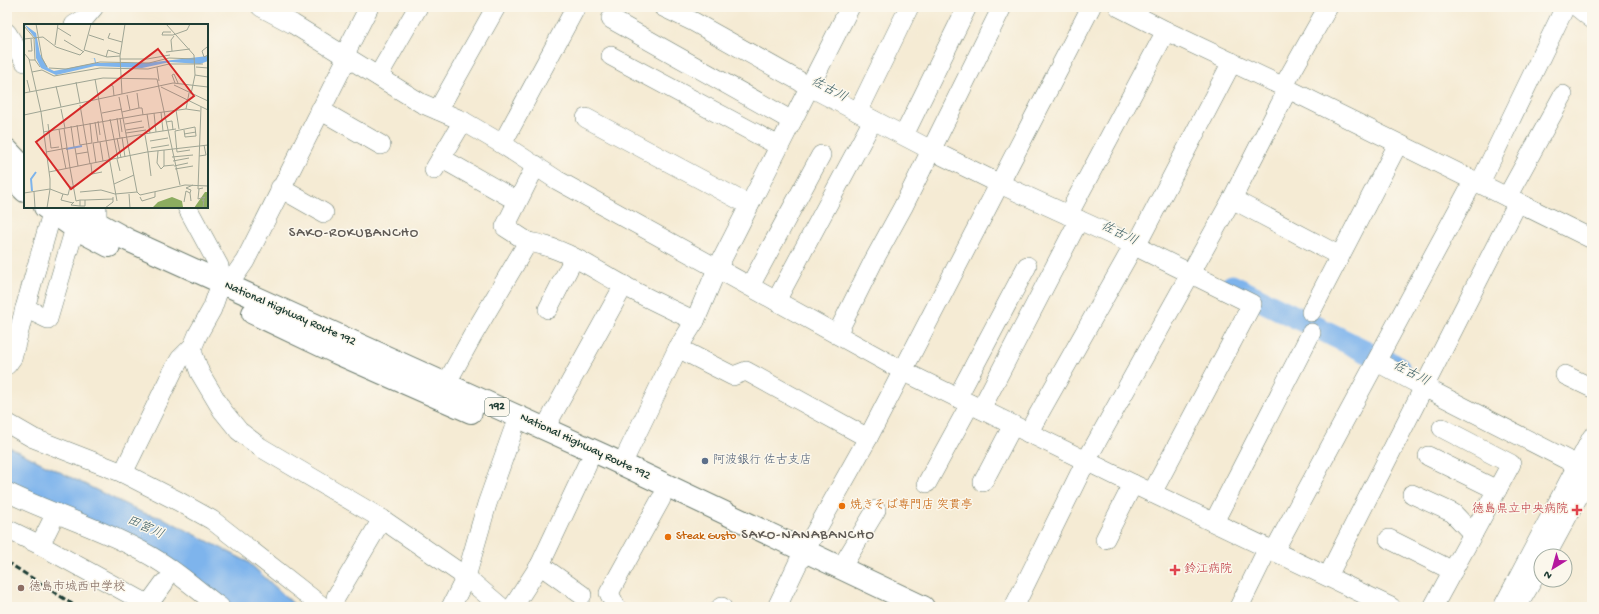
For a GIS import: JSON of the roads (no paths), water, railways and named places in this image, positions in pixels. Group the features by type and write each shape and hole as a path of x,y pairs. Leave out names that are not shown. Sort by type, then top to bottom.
{"highway":[{"path":"7,150 24,168"},
{"path":"7,173 24,190"},
{"name":"National Highway Route 192","path":"61,214 93,238 446,384 622,464 801,557 890,607"},
{"name":"National Highway Route 192","path":"61,214 97,215 128,240 337,353 513,430 661,500 801,557 841,568 923,607"}],"street":[{"path":"261,7 346,56 421,103 463,121 536,165 557,180 903,371 1086,462 1391,607"},
{"path":"219,290 236,274 245,261 369,7"},
{"path":"378,76 418,7"},
{"path":"438,110 496,7"},
{"path":"502,144 576,7"},
{"path":"664,7 863,111 1002,181 1193,269 1252,304 1152,493"},
{"path":"622,464 678,348 694,321 717,268 850,7"},
{"path":"776,301 909,7"},
{"path":"905,131 967,7"},
{"path":"837,334 874,260 903,207 1002,7"},
{"path":"777,607 801,557 868,438 1091,7"},
{"path":"1119,7 1592,239"},
{"path":"1014,607 1086,462 1232,198 1285,88 1328,7"},
{"path":"1239,607 1369,372 1379,359 1477,182 1565,7"},
{"path":"1577,7 1592,19"},
{"path":"611,19 792,121"},
{"path":"927,483 1073,214 1166,31"},
{"path":"8,35 24,58"},
{"path":"611,56 779,146"},
{"path":"983,482 1021,429 1136,244 1232,62"},
{"path":"1328,576 1426,383 1562,95"},
{"path":"320,110 381,145"},
{"path":"586,118 749,205"},
{"path":"463,121 437,164 518,201"},
{"path":"1311,312 1398,144"},
{"path":"750,286 821,155"},
{"path":"536,165 504,227 528,242 544,244 574,258 694,321"},
{"path":"280,188 324,213"},
{"path":"1232,198 1340,256"},
{"path":"123,473 173,371 180,360 193,346 212,309 219,290 219,266 187,208"},
{"path":"25,308 48,319 61,214"},
{"path":"7,365 12,358 25,308 61,214"},
{"path":"446,384 528,242"},
{"path":"548,309 574,258"},
{"path":"969,404 1027,266"},
{"path":"545,428 624,285"},
{"path":"1214,522 1311,333"},
{"path":"193,346 193,354 200,374 222,410 239,431 260,447 382,519 466,577 501,607"},
{"path":"678,348 733,376 746,371 868,438"},
{"path":"1379,359 1584,468"},
{"path":"1565,375 1592,388"},
{"path":"7,423 33,438 123,473 178,501 212,520 330,602 382,519"},
{"path":"1433,607 1511,464 1442,428"},
{"path":"451,607 466,577 487,504 513,430"},
{"path":"1549,548 1584,468 1592,437"},
{"path":"1428,456 1497,490"},
{"path":"513,607 540,566 587,465"},
{"path":"1509,606 1584,468"},
{"path":"1105,539 1133,484"},
{"path":"7,492 31,504 119,540 162,563 220,607"},
{"path":"1412,494 1453,513 1473,534"},
{"path":"616,607 609,593 661,500"},
{"path":"841,568 876,510"},
{"path":"40,545 56,513"},
{"path":"7,529 40,545 151,606 164,583"},
{"path":"1389,539 1453,571"},
{"path":"540,566 582,595"},
{"path":"1509,606 1533,576"}],"water":[{"name":"田宮川","path":"7,446 143,513 163,518 248,562 297,607 232,607 193,575 7,487"}],"waterway":[{"name":"佐古川","path":"1232,286 1398,367"}],"railway":[{"path":"7,562 77,607"}],"place":[{"name":"阿波銀行 佐古支店","path":"705,461"},
{"name":"焼きそば専門店 突貫亭","path":"842,506"},
{"name":"徳島県立中央病院","path":"1577,510"},
{"name":"Steak Gusto","path":"668,537"},
{"name":"鈴江病院","path":"1175,570"},
{"name":"徳島市城西中学校","path":"21,588"}],"district":[{"name":"SAKO-ROKUBANCHO","path":"354,233"},
{"name":"SAKO-NANABANCHO","path":"808,535"}]}
